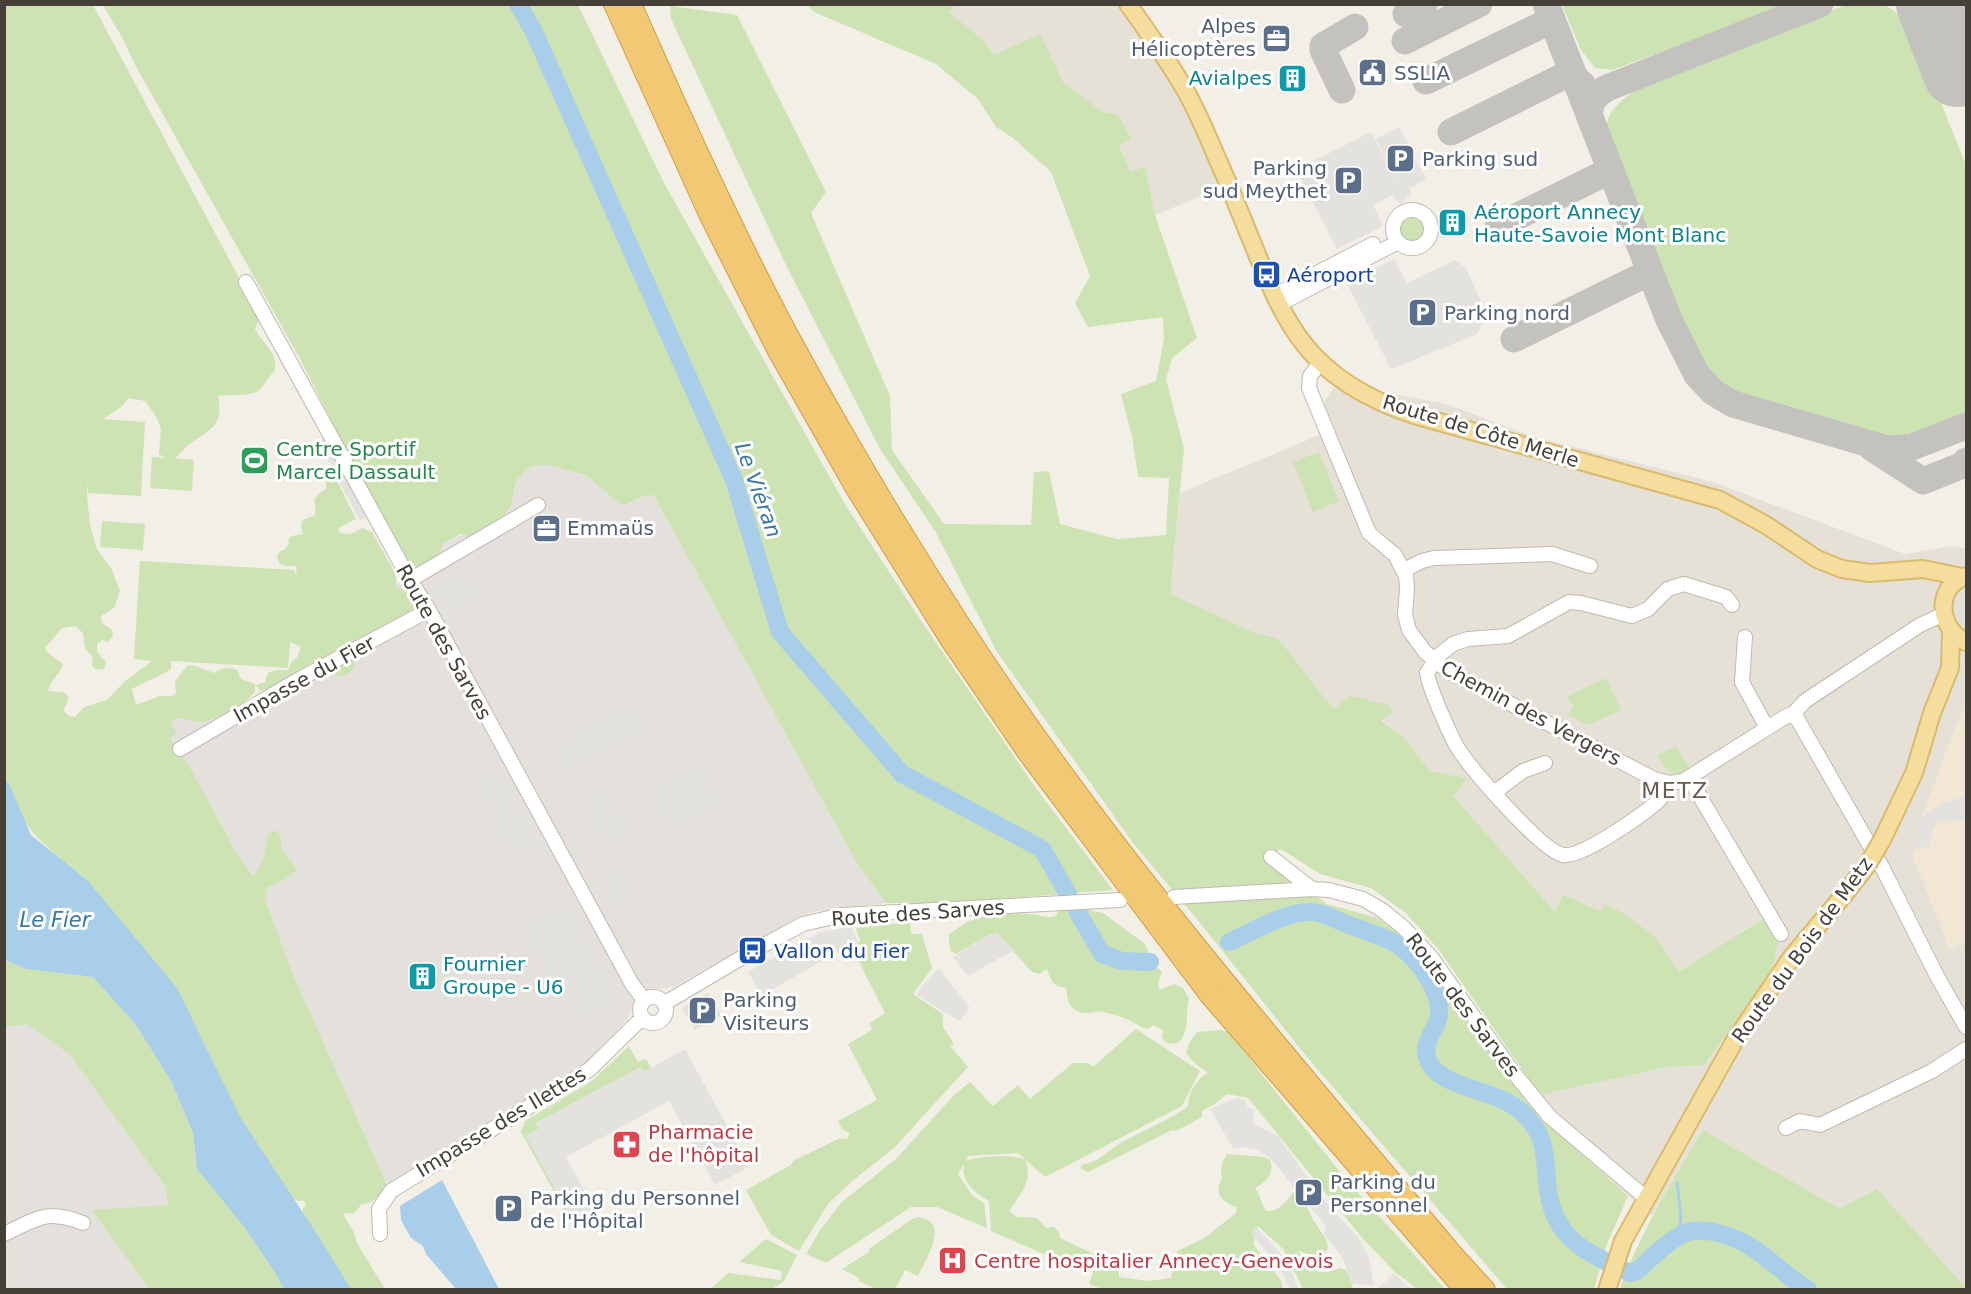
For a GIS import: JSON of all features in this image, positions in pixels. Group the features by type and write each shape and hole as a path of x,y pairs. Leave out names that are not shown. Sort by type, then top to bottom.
{"highway":[{"path":"614,4 710,216 777,349 856,490 950,639 1028,753 1209,994 1465,1290"},
{"path":"631,4 726,212 790,339 870,481 965,632 1041,742 1223,982 1485,1290"}],"main road":[{"name":"Route de Côte Merle","path":"1128,4 1186,90 1277,300 1299,337 1321,362 1352,386 1394,408 1720,500 1830,565 1855,572 1917,569 1964,577"},
{"path":"1930,571 1946,596"},
{"path":"1964,577 1949,589 1944,614 1951,631 1966,642"},
{"name":"Route du Bois de Metz","path":"1608,1283 1617,1255 1646,1198 1751,1014 1791,958 1868,864 1882,840 1914,773 1932,713 1950,668 1951,631"},
{"name":"Route du Bois de Metz","path":"1950,668 1966,652"}],"street":[{"path":"1277,300 1396,238"},
{"name":"Route des Sarves","path":"246,282 410,580 429,610 632,984 644,1000"},
{"path":"1321,362 1312,373 1309,388 1369,533 1395,555 1404,570 1407,589 1405,615 1409,630 1434,662 1427,676 1461,753 1542,843 1562,855 1572,855 1628,824 1659,800 1670,783 1689,778 1794,713 1805,701 1920,625 1944,614"},
{"path":"410,580 538,505"},
{"path":"1404,570 1434,558 1552,554 1590,566"},
{"name":"Chemin des Vergers","path":"1670,783 1654,779 1434,662 1448,647 1458,641 1508,636 1569,602 1632,616 1648,609 1672,587 1684,584 1726,597 1732,605"},
{"name":"Impasse du Fier","path":"180,749 296,681 429,610"},
{"path":"1745,637 1742,682 1767,728"},
{"path":"1794,713 1877,858 1947,995 1966,1027"},
{"path":"1495,792 1523,771 1545,763"},
{"path":"1689,778 1780,934"},
{"path":"1271,856 1312,889"},
{"name":"Route des Sarves","path":"1174,897 1329,890 1363,899 1382,910 1403,927 1431,957 1513,1072 1550,1117 1646,1198"},
{"name":"Route des Sarves","path":"664,1004 803,924 842,915 1120,900"},
{"path":"655,996 664,1004 665,1015 660,1021 651,1023 642,1018 640,1008 644,1000 655,996"},
{"name":"Impasse des Ilettes","path":"380,1233 379,1209 391,1191 589,1070 642,1018"},
{"path":"1786,1128 1800,1121 1820,1125 1932,1071 1966,1049"},
{"path":"4,1234 50,1215 62,1215 83,1223"}],"shaded area":[{"path":"954,4 1120,5 1182,99 1221,188 1155,215 1145,167 1130,171 1119,144 1131,139 1103,113 1063,82 1051,60 994,55 984,41 949,12"},
{"name":"Parking sud Meythet","path":"1399,127 1426,179 1409,189 1412,193 1401,204 1392,195 1373,205 1383,226 1337,249 1296,170 1371,132 1401,191 1376,139"},
{"name":"Parking nord","path":"1394,259 1407,283 1455,260 1466,268 1483,306 1483,321 1477,334 1391,369 1346,282"},
{"path":"1336,383 1446,404 1534,437 1713,482 1905,554 1950,546 1966,549 1966,704 1923,814 1950,950 1966,941 1966,1289 1961,1289 1965,1287 1840,1209 1703,1130 1652,1216 1628,1196 1543,1120 1526,1098 1667,1067 1704,1065 1724,1036 1764,917 1679,972 1657,939 1605,904 1600,911 1556,913 1452,796 1467,778 1430,771 1404,738 1381,719 1336,708 1322,695 1279,639 1253,632 1171,594 1180,493 1322,434 1324,403"},
{"path":"326,437 368,517 360,521 318,441"},
{"path":"548,465 586,475 621,505 626,505 645,495 654,496 857,863 886,903 813,912 796,918 675,986 639,993 627,1020 584,1066 387,1185 291,970 265,898 268,887 280,882 294,865 282,851 280,844 268,834 263,860 255,874 252,875 236,852 192,771 175,749 170,739 176,733 170,723 177,718 198,722 213,720 405,615 392,588 418,569 436,560 444,543 504,516 511,505 516,482 523,473 532,466"},
{"path":"466,567 481,596 445,615 430,586"},
{"path":"1966,704 1966,941 1950,950 1913,857 1923,814"},
{"path":"624,712 645,714 642,738 622,741 597,753 563,777 548,755 590,723 611,714"},
{"path":"702,763 724,802 670,832 652,801 657,798 654,790"},
{"path":"499,769 545,849 532,857 491,840 496,817 476,783"},
{"path":"601,787 637,846 621,856 614,843 601,842 580,798"},
{"path":"1966,796 1966,820 1938,821 1932,832 1929,846 1913,851 1922,818 1926,813 1943,803"},
{"path":"610,871 635,874 633,911 609,909"},
{"path":"565,901 622,1002 578,1026 518,927"},
{"path":"851,927 858,941 762,995 748,972 820,932"},
{"path":"997,933 1014,950 968,976 953,957 988,935"},
{"path":"939,968 970,1008 959,1021 917,995 920,988"},
{"name":"Parking Visiteurs","path":"708,993 721,1015 695,1030 682,1008"},
{"path":"27,1024 70,1055 165,1186 168,1205 93,1211 149,1289 5,1289 4,1027"},
{"path":"685,1049 749,1167 715,1185 669,1101 566,1157 597,1214 583,1222 572,1219 526,1136 539,1129 536,1123 641,1067 644,1072"},
{"name":"Parking du Personnel","path":"1239,1098 1246,1100 1247,1107 1254,1110 1253,1124 1278,1136 1323,1199 1358,1237 1369,1258 1374,1286 1351,1283 1343,1258 1324,1235 1326,1226 1271,1159 1258,1150 1233,1148 1210,1109"},
{"path":"1255,1226 1283,1257 1294,1276 1298,1289 1290,1288 1275,1261 1252,1235"},
{"path":"1394,1273 1410,1289 1377,1289 1389,1278"}],"green space":[{"path":"1848,4 1883,5 1895,12 1910,26 1966,165 1966,412 1921,431 1897,435 1872,433 1737,393 1713,376 1702,361 1674,301 1606,144 1607,125 1612,112 1636,89"},
{"path":"5,5 93,5 260,317 255,329 272,353 275,364 275,371 255,393 218,396 219,414 214,426 174,458 194,460 192,491 150,488 152,457 165,458 159,454 161,429 156,416 145,401 129,398 120,408 103,419 145,422 141,496 88,493 88,481 87,496 90,525 97,549 111,568 120,591 114,608 101,616 102,623 112,630 113,636 108,642 102,640 97,644 97,652 106,662 104,669 97,670 92,666 93,658 85,648 83,633 75,626 62,628 45,648 63,664 48,691 63,692 68,696 63,710 69,716 75,717 84,707 107,700 125,681 152,661 134,659 140,561 294,570 295,574 297,571 295,566 285,566 279,563 277,557 279,552 289,544 288,540 292,536 303,534 301,525 303,520 315,515 314,500 326,489 326,479 333,473 356,519 339,528 338,532 354,533 362,528 372,532 395,573 397,588 406,591 414,599 413,613 368,637 361,637 349,650 355,662 351,671 345,675 334,675 328,669 296,672 281,685 260,691 256,685 265,682 268,673 288,670 292,661 297,658 301,647 290,642 288,668 171,661 171,669 132,689 136,705 160,696 172,696 176,693 175,681 188,665 214,673 231,668 237,670 241,679 255,684 255,692 223,715 201,722 178,718 171,722 176,733 170,739 192,771 236,852 252,875 255,874 263,860 268,834 276,830 281,837 282,848 296,871 268,887 265,898 291,970 387,1185 374,1200 362,1204 354,1213 343,1214 358,1245 385,1289 349,1289 303,1218 303,1209 306,1205 304,1201 291,1197 61,860 34,834 5,793"},
{"path":"103,5 578,5 664,183 846,506 1035,787 1113,890 947,903 886,903 857,863 654,496 641,497 621,505 586,475 548,465 532,466 516,482 511,505 504,516 469,537 461,534 444,543 436,560 418,569 409,564 376,508 299,357"},
{"path":"807,5 954,5 949,12 984,41 994,55 1040,34 1063,82 1103,112 1118,115 1131,139 1119,145 1130,171 1145,167 1155,215 1197,338 1172,358 1166,379 1184,449 1171,594 1253,632 1279,639 1322,695 1335,708 1350,696 1389,705 1393,712 1381,720 1404,738 1430,771 1467,778 1453,796 1555,912 1563,895 1600,911 1605,904 1625,914 1657,939 1679,972 1765,917 1778,941 1773,968 1704,1065 1667,1067 1540,1095 1439,950 1406,913 1371,888 1320,874 1281,849 1265,859 1327,904 1378,918 1398,933 1543,1120 1628,1196 1607,1244 1594,1289 1507,1289 1307,1057 1133,843 997,652 935,531 880,449 786,265 671,19 670,6 737,15 826,192 811,213 890,396 892,450 944,524 1031,525 1034,472 1049,471 1060,524 1117,539 1166,535 1169,478 1138,477 1132,436 1121,394 1156,381 1164,339 1163,317 1088,327 1075,303 1090,276 1051,172 1013,138 996,127 978,99 936,64 814,12"},
{"path":"1562,5 1791,5 1612,70 1595,68 1581,50"},
{"path":"1411,215 1421,219 1425,229 1421,239 1411,243 1401,239 1397,229 1401,219"},
{"path":"1319,452 1339,501 1313,512 1293,462"},
{"path":"102,521 145,524 143,550 100,547"},
{"path":"1606,678 1621,710 1589,725 1568,715 1573,706 1567,697"},
{"path":"1676,746 1691,770 1679,776 1668,771 1657,756"},
{"path":"1077,904 1103,913 1145,944 1153,964 1162,972 1158,984 1160,990 1174,984 1183,988 1189,998 1185,1030 1179,1042 1173,1044 1165,1042 1162,1037 1163,1030 1153,1025 1148,1029 1107,1013 1077,1011 1069,1004 1066,987 1056,985 1051,980 1047,969 1040,974 1032,972 997,933 988,935 956,954 951,951 949,934 969,921 1006,914 1052,917 1056,916 1060,908"},
{"path":"910,922 911,934 922,934 932,968 913,994 943,1014 943,1027 954,1044 950,1046 968,1067 894,1148 851,1182 828,1204 799,1251 771,1235 746,1190 791,1165 793,1161 840,1138 847,1139 850,1133 842,1129 838,1121 877,1100 848,1044 872,1030 870,1023 885,1013 852,948 860,941 856,928"},
{"path":"4,960 26,969 93,977 135,1024 171,1081 193,1133 197,1169 244,1227 284,1289 149,1289 92,1210 168,1205 165,1186 70,1055 27,1024 5,1027"},
{"path":"1136,1029 1200,1071 1182,1106 1045,1177 1018,1153 968,1156 966,1161 996,1156 1025,1160 1027,1181 1009,1211 1017,1217 1037,1218 1046,1228 1054,1227 1059,1232 1060,1238 1106,1260 1119,1272 1119,1277 1149,1281 1171,1278 1175,1268 1185,1260 1177,1256 1177,1251 1203,1239 1236,1213 1237,1208 1223,1200 1219,1193 1222,1165 1227,1154 1264,1157 1270,1160 1270,1173 1263,1183 1255,1188 1266,1211 1279,1208 1294,1192 1301,1194 1312,1218 1327,1241 1328,1249 1324,1254 1316,1256 1298,1251 1306,1263 1317,1271 1328,1272 1341,1268 1344,1270 1352,1279 1352,1289 1303,1289 1283,1249 1258,1226 1253,1244 1280,1279 1283,1289 1102,1289 1089,1284 1093,1272 1062,1262 991,1231 989,1201 966,1181 964,1164 958,1174 972,1195 984,1203 987,1228 937,1207 911,1207 826,1263 806,1254 820,1230 842,1202 897,1158 954,1095 970,1082 993,1106 1018,1085 1030,1099 1073,1063 1088,1063 1093,1067"},
{"path":"1227,1031 1345,1178 1445,1289 1417,1289 1394,1271 1364,1240 1248,1098 1227,1094 1202,1111 1202,1117 1176,1131 1172,1130 1088,1172 1080,1168 1083,1164 1098,1159 1119,1144 1172,1117 1188,1106 1189,1096 1194,1087 1208,1073 1192,1061 1186,1053 1189,1043 1197,1032"},
{"path":"629,1046 638,1062 646,1059 651,1068 644,1072 641,1067 536,1123 539,1129 526,1136 569,1214 567,1215 521,1132 525,1121 592,1081"},
{"path":"1703,1130 1840,1209 1877,1189 1965,1287 1961,1290 1620,1289 1647,1227"},
{"path":"914,1218 928,1220 935,1233 930,1251 918,1276 905,1270 895,1289 876,1289 858,1281 859,1278 842,1269"},
{"path":"766,1239 797,1255 784,1281 772,1289 711,1289 728,1273 781,1280 782,1271 739,1262"}],"water":[{"name":"Le Fier","path":"4,780 9,784 31,835 88,881 177,988 240,1117 351,1289 284,1289 244,1227 197,1169 193,1133 171,1081 135,1024 93,977 26,969 5,960"},
{"path":"442,1180 499,1289 456,1289 426,1254 423,1246 411,1238 401,1220 400,1206"}],"waterway":[{"name":"Le Viéran","path":"518,4 534,32 734,480 780,632 902,774 1042,849 1068,894"},
{"name":"Le Viéran","path":"1077,911 1102,954 1122,961 1150,962"},
{"name":"Le Viéran","path":"1229,942 1279,919 1309,912 1322,914 1391,941 1408,953 1429,979 1434,989 1439,1017 1426,1048 1430,1064 1436,1071 1454,1082 1511,1104 1531,1122 1542,1144 1551,1204 1556,1218 1571,1239 1593,1255 1630,1273 1637,1271 1675,1238 1685,1233 1697,1230 1713,1232 1741,1241 1753,1248 1808,1290"},
{"path":"1677,1183 1681,1217 1679,1235"}],"taxiway":[{"path":"1406,14 1424,4"},
{"path":"1405,41 1479,4"},
{"path":"1546,4 1669,320 1697,375 1713,392 1733,404 1887,449 1912,447 1966,426"},
{"path":"1590,118 1593,100 1607,88 1820,4"},
{"path":"1426,81 1552,20"},
{"path":"1342,90 1323,46 1355,27"},
{"path":"1451,132 1572,72 1582,84"},
{"path":"1498,226 1611,170"},
{"path":"1514,339 1650,272"},
{"path":"1872,448 1923,481 1963,465 1966,461"}],"runway":[{"path":"1930,4 1957,73"}],"place":[{"name":"Alpes Hélicoptères","path":"1277,38"},
{"name":"SSLIA","path":"1373,73"},
{"name":"Avialpes","path":"1293,78"},
{"name":"Parking sud","path":"1401,159"},
{"name":"Parking sud Meythet","path":"1348,180"},
{"name":"Aéroport Annecy Haute-Savoie Mont Blanc","path":"1453,223"},
{"name":"Aéroport","path":"1266,275"},
{"name":"Parking nord","path":"1423,313"},
{"name":"Centre Sportif Marcel Dassault","path":"255,461"},
{"name":"Emmaüs","path":"546,528"},
{"name":"Vallon du Fier","path":"753,951"},
{"name":"Fournier Groupe - U6","path":"422,976"},
{"name":"Parking Visiteurs","path":"702,1011"},
{"name":"Pharmacie de l'hôpital","path":"627,1144"},
{"name":"Parking du Personnel","path":"1309,1193"},
{"name":"Parking du Personnel de l'Hôpital","path":"509,1209"},
{"name":"Centre hospitalier Annecy-Genevois","path":"953,1261"}],"district":[{"name":"METZ","path":"1675,790"}]}
